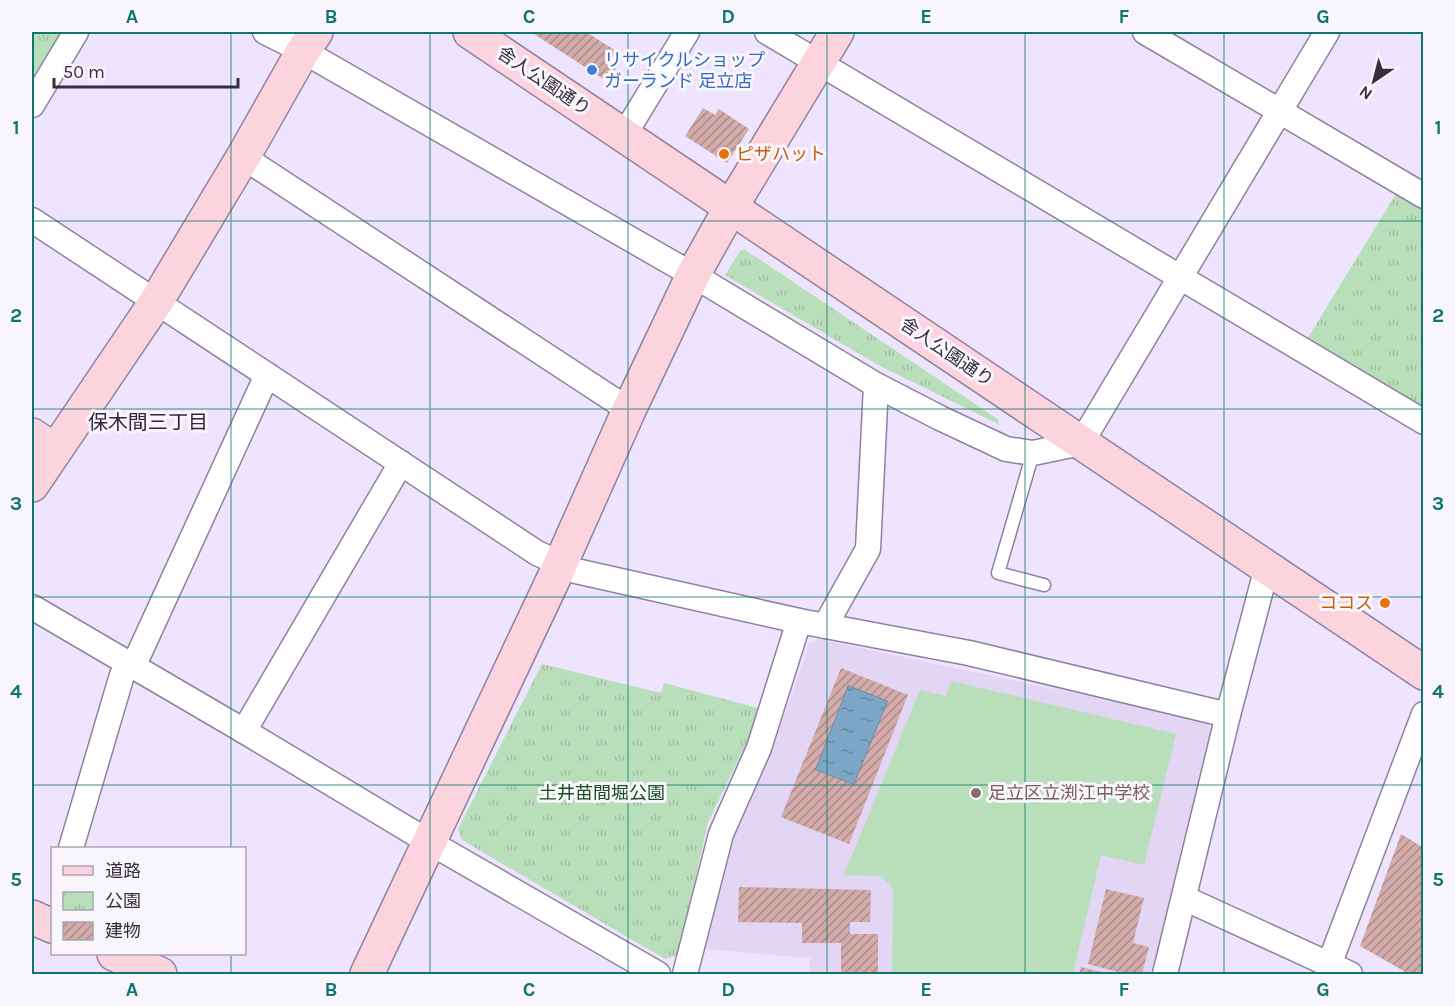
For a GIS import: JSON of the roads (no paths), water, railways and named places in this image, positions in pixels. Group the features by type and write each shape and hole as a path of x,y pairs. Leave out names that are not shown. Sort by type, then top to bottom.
{"street":[{"path":"32,105 76,32"},
{"path":"265,32 309,41 876,385 1006,449 1034,453 1081,443 1327,32"},
{"name":"舎人公園通り","path":"470,32 1267,567 1421,664"},
{"path":"624,135 687,32"},
{"path":"767,32 1424,422"},
{"path":"367,975 560,565 629,410 693,275 731,207 837,32"},
{"path":"1145,32 1424,196"},
{"path":"32,485 43,443 156,302 309,41"},
{"path":"243,157 629,410"},
{"path":"32,219 537,553 560,565 576,571 799,621 969,653 1228,716"},
{"path":"72,847 122,675 138,656 267,375"},
{"path":"825,626 868,549 876,385"},
{"path":"244,731 401,463"},
{"path":"1165,975 1267,567"},
{"path":"32,607 658,975"},
{"path":"685,975 721,834 759,748 799,621"},
{"path":"1184,898 1339,970 1424,714"},
{"path":"116,955 160,975"}],"lane":[{"path":"1034,453 998,573 1044,585"}],"water":[{"path":"848,685 888,701 854,785 815,770"}],"place":[{"name":"リサイクルショップ ガーランド 足立店","path":"592,70"},
{"name":"ピザハット","path":"724,154"},
{"name":"ココス","path":"1385,603"},
{"name":"足立区立渕江中学校","path":"976,793"}],"district":[{"name":"保木間三丁目","path":"148,422"}],"park label":[{"name":"土井苗間堀公園","path":"602,793"}]}
